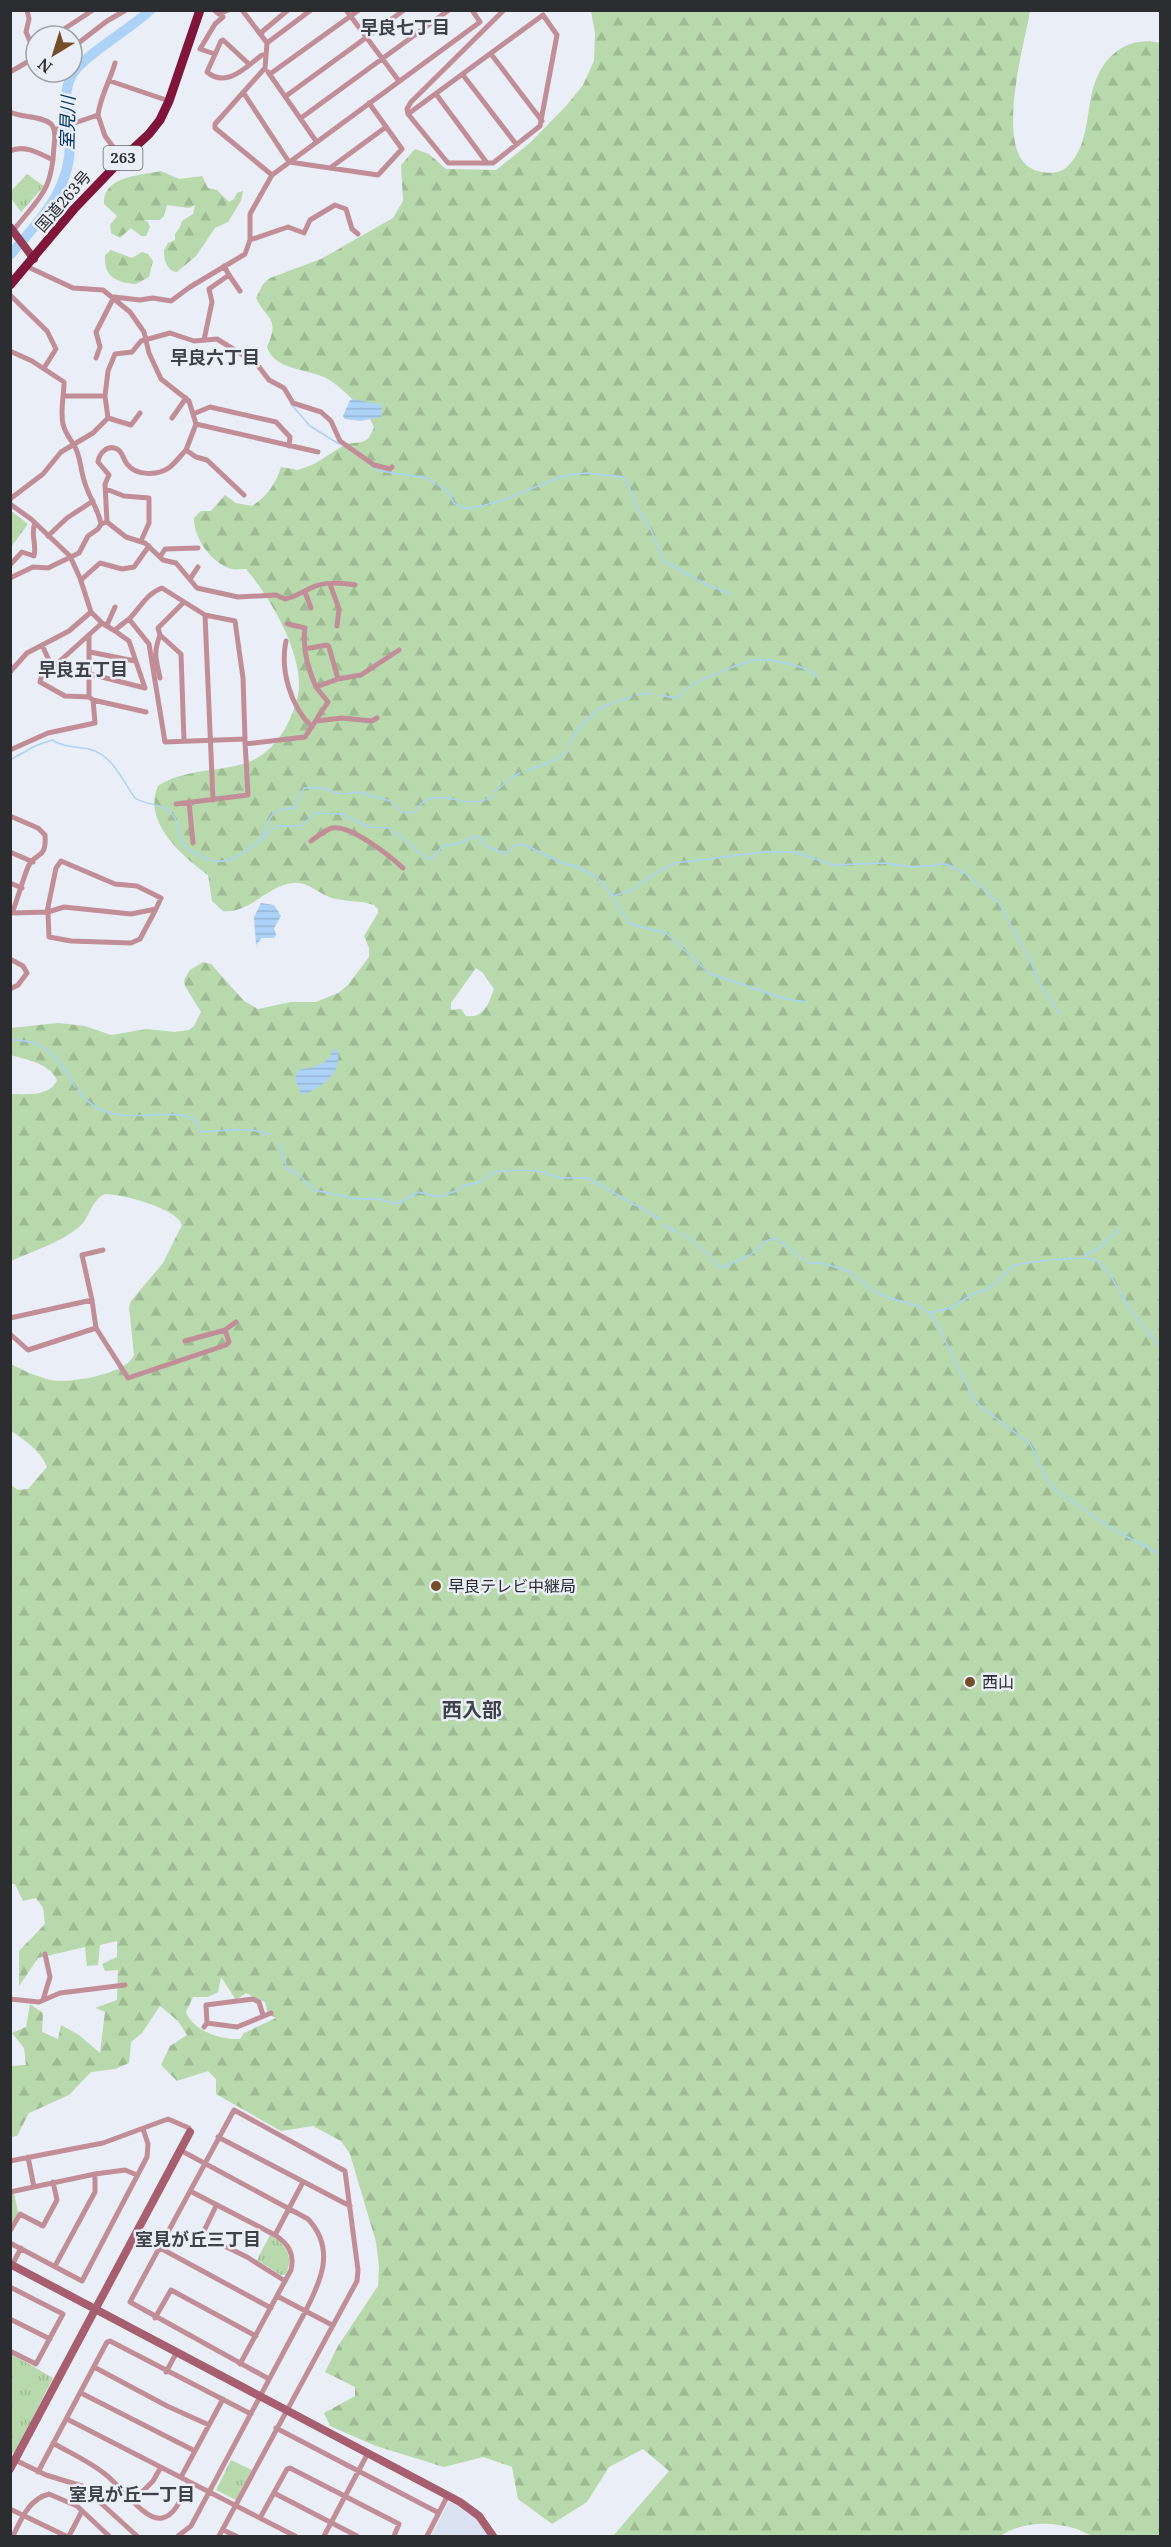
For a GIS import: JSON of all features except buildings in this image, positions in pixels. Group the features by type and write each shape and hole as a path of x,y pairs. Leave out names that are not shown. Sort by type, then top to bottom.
{"highway":[{"name":"国道263号","path":"10,285 31,263 74,209 149,134 169,101 200,10"}],"main road":[{"path":"11,229 31,263"}],"street":[{"path":"72,24 93,10"},
{"path":"84,39 126,10"},
{"path":"214,10 219,14 225,12"},
{"path":"242,10 267,43 265,68 215,124 215,128 272,175"},
{"path":"261,35 288,10"},
{"path":"267,43 311,10"},
{"path":"346,10 399,81"},
{"path":"270,74 359,10"},
{"path":"286,96 404,10"},
{"path":"301,118 449,10"},
{"path":"472,10 485,28"},
{"path":"408,114 463,75 542,13 557,35 540,126 493,163 448,163 408,114 407,109 411,102 504,10"},
{"path":"215,54 201,48 225,12"},
{"path":"114,297 140,300 153,298 171,302 244,254 250,240 250,214 272,175 480,22"},
{"path":"249,64 223,40 220,41 207,72 224,78 236,75 262,55 266,55"},
{"path":"490,54 542,120"},
{"path":"10,72 24,63"},
{"path":"115,63 110,81 99,103 98,116 105,136 122,159"},
{"path":"265,68 316,141"},
{"path":"463,75 516,144"},
{"path":"110,81 169,101"},
{"path":"243,92 289,162 378,175 402,149 369,103"},
{"path":"436,94 487,163"},
{"path":"10,112 41,119 51,124 54,130 53,159 45,193 11,229"},
{"path":"54,130 98,116"},
{"path":"330,168 386,127"},
{"path":"10,151 16,148 29,149 53,159"},
{"path":"250,240 288,227 304,233 310,220 335,205 346,209 352,229 358,234"},
{"path":"10,578 33,567 48,567 79,553 88,536 104,523 109,476 98,460 107,448 119,449 131,468 144,474 165,470 186,450 196,424 186,398 161,379 149,353 141,326 114,297 98,288 73,288 31,263"},
{"path":"225,266 240,291"},
{"path":"204,340 212,302 209,290 229,275"},
{"path":"10,295 47,331 56,349 44,368"},
{"path":"96,358 100,347 96,332 114,297"},
{"path":"108,418 105,396 111,357 115,354 132,352 141,341 173,333 194,341 217,339 256,363 269,380 284,388 293,404 315,409 327,417 340,441 374,465 382,468 392,467"},
{"path":"10,351 44,368 64,382 61,405 66,435 74,444 83,466 84,481 104,523 126,537 141,541 160,557 176,563 197,588 238,597 276,595 285,600 313,587 330,584 355,585"},
{"path":"63,396 105,396"},
{"path":"172,418 186,398"},
{"path":"193,414 210,407 276,422 290,437 289,446"},
{"path":"108,418 131,425 140,413"},
{"path":"10,499 43,474 61,452 98,428 108,418"},
{"path":"196,424 318,452"},
{"path":"186,450 196,457 207,460 244,495"},
{"path":"106,489 124,495 149,498 149,523 141,541"},
{"path":"48,536 67,518 93,501"},
{"path":"10,504 35,523 69,556 81,580 91,612 129,642 145,688 52,667"},
{"path":"10,566 22,552 34,556 35,523"},
{"path":"81,580 100,563 122,569 134,567 149,546"},
{"path":"160,557 165,549 198,548"},
{"path":"190,579 198,567"},
{"path":"330,584 339,609 337,626"},
{"path":"115,630 129,619 139,605 162,588 205,615 235,621 243,678 248,795 176,804"},
{"path":"305,592 311,609"},
{"path":"183,603 158,628 160,635 181,654 184,741"},
{"path":"115,607 104,624 52,667 40,682 65,696 146,711"},
{"path":"10,672 27,653 69,631 91,612"},
{"path":"205,615 213,800"},
{"path":"129,619 149,644 165,742 245,741 305,737 328,702 316,687 311,676 305,649 305,628 288,624"},
{"path":"160,635 155,643 160,678"},
{"path":"10,750 48,733 95,723 91,699 89,636"},
{"path":"286,640 283,656 284,670 301,712 312,727"},
{"path":"42,645 52,667"},
{"path":"305,649 327,645 338,679"},
{"path":"316,687 338,679 361,675 399,650"},
{"path":"90,652 135,661"},
{"path":"316,721 342,718 372,721 377,718"},
{"path":"189,802 193,843"},
{"path":"10,816 38,828 45,835 44,853 27,870 11,913 47,912 64,907 125,911 131,914 156,909"},
{"path":"311,841 333,828 340,829 375,844 403,868"},
{"path":"10,852 33,862"},
{"path":"61,861 115,884 137,886 161,898 156,909 140,939 132,943 71,941 49,937 47,912 56,868 61,861"},
{"path":"10,883 22,888"},
{"path":"10,959 23,966 27,973 18,985 10,989"},
{"path":"103,1250 82,1255 96,1328 128,1378 226,1345 229,1342 225,1330"},
{"path":"10,1318 92,1300"},
{"path":"185,1341 225,1330 236,1322"},
{"path":"10,1334 28,1350 96,1328"},
{"path":"43,2000 50,1977 45,1954"},
{"path":"10,1999 39,2002 60,1993 125,1985"},
{"path":"263,2015 259,2002 253,1999 206,2005 206,2025 237,2027 272,2013"},
{"path":"219,2536 358,2275 345,2171 234,2110 130,2302 155,2318 269,2379"},
{"path":"10,2161 104,2143 168,2119 189,2128 190,2132 13,2458 10,2469"},
{"path":"10,2242 82,2281 148,2150 143,2128"},
{"path":"218,2137 350,2206"},
{"path":"178,2536 191,2526 305,2312 323,2272 321,2244 312,2223 289,2208 180,2150"},
{"path":"28,2157 34,2187"},
{"path":"10,2192 95,2174 125,2170 137,2175"},
{"path":"55,2266 95,2192 95,2174"},
{"path":"10,2231 20,2214 43,2226 57,2200 53,2182"},
{"path":"275,2235 303,2182"},
{"path":"190,2192 275,2235 287,2244 292,2253 293,2265 240,2364"},
{"path":"216,2206 202,2235 285,2281"},
{"path":"21,2248 11,2266 448,2495 479,2516 493,2536"},
{"path":"160,2248 271,2308"},
{"path":"10,2287 63,2314 36,2364 10,2351"},
{"path":"155,2318 171,2290 256,2336"},
{"path":"277,2296 332,2325"},
{"path":"10,2319 50,2339"},
{"path":"38,2472 110,2341 251,2414"},
{"path":"166,2372 177,2352"},
{"path":"94,2367 167,2406 209,2425"},
{"path":"81,2393 195,2451"},
{"path":"181,2477 224,2399"},
{"path":"67,2419 295,2536"},
{"path":"276,2428 439,2513"},
{"path":"53,2443 104,2472 144,2512 154,2517 162,2518 176,2508 189,2482"},
{"path":"324,2536 368,2453"},
{"path":"13,2458 38,2472 82,2486 137,2536"},
{"path":"133,2501 153,2481 161,2467"},
{"path":"260,2518 290,2468 399,2524 394,2536"},
{"path":"274,2493 357,2536"},
{"path":"13,2536 34,2501 49,2494 77,2506 109,2536"},
{"path":"427,2536 448,2495"},
{"path":"10,2509 68,2536 82,2511"},
{"path":"223,2530 236,2536"}],"shaded area":[{"path":"449,2502 467,2510 490,2536 431,2536"}],"green space":[{"path":"591,11 1030,11 1014,99 1013,124 1016,146 1024,162 1038,171 1050,173 1065,169 1077,153 1087,124 1092,93 1105,64 1117,51 1127,45 1143,41 1160,43 1160,2536 1102,2537 1067,2526 1037,2524 1018,2527 1000,2536 613,2536 669,2471 643,2449 609,2467 587,2502 552,2524 518,2499 512,2467 483,2457 444,2467 376,2446 330,2426 324,2413 355,2396 355,2387 325,2372 338,2346 378,2286 379,2267 376,2242 350,2154 341,2141 313,2126 281,2131 216,2094 216,2079 208,2071 177,2081 161,2065 170,2046 187,2035 178,2021 160,2006 142,2033 131,2042 129,2063 115,2069 91,2072 69,2095 29,2113 17,2136 11,2137 11,2066 26,2065 24,2048 12,2033 26,2027 30,2004 43,2013 42,2032 58,2039 61,2025 79,2035 100,2053 105,2012 95,2008 117,2000 118,1970 105,1971 102,1964 117,1957 117,1941 100,1945 98,1965 87,1966 85,1947 38,1958 19,1986 19,1951 45,1924 43,1908 36,1898 23,1901 15,1884 11,1884 11,1485 18,1490 28,1489 47,1467 37,1451 11,1431 11,1364 41,1377 59,1381 97,1376 129,1362 134,1355 129,1307 131,1301 163,1263 182,1225 170,1213 148,1203 105,1194 97,1200 83,1223 72,1233 11,1261 11,1094 43,1092 54,1085 57,1080 43,1066 11,1055 11,1028 58,1023 85,1026 111,1035 147,1029 175,1032 189,1030 194,1026 201,1012 185,986 184,980 190,970 203,962 211,964 244,1001 258,1009 291,1002 316,1002 338,993 348,985 369,957 369,948 364,936 378,913 374,905 332,898 308,886 293,883 275,889 241,908 223,911 212,901 208,875 187,859 160,825 155,799 158,786 178,776 246,763 264,753 274,744 286,727 296,703 299,688 295,657 282,625 265,594 246,569 232,569 217,562 211,556 200,541 194,518 201,511 211,511 225,495 236,503 252,506 270,489 281,467 298,470 314,464 346,444 368,439 374,428 361,408 331,381 319,375 284,365 271,355 267,347 271,337 271,320 256,298 263,284 270,278 321,259 393,218 403,201 401,165 415,149 429,154 446,169 496,170 530,143 583,85 594,61 595,33","holes":["476,968 483,973 494,989 485,1009 477,1015 466,1016 461,1009 451,1010 451,1003","221,1977 236,2000 246,1993 265,2002 268,2014 276,2018 244,2033 240,2039 216,2036 201,2029 186,2012 193,1997 208,1997 218,1992"]},
{"path":"161,171 179,179 202,176 208,188 217,190 229,202 237,193 243,191 241,201 228,222 215,228 196,256 177,272 168,267 164,250 168,243 175,240 175,234 182,221 193,214 195,205 189,208 167,205 164,216 160,220 144,220 150,227 146,236 141,236 131,228 120,238 111,233 110,225 117,216 104,204 105,195 116,182"},
{"path":"27,174 44,186 21,212 11,198 11,191"},
{"path":"111,250 132,258 142,252 148,254 153,261 149,277 136,284 122,282 112,277 106,269 105,262 105,255"},
{"path":"10,510 28,524 11,547 10,547"},
{"path":"11,2193 14,2193 18,2212 11,2226"},
{"path":"270,2235 284,2247 289,2257 285,2275 281,2275 257,2260"},
{"path":"10,2353 53,2378 15,2452 11,2454"},
{"path":"231,2460 252,2470 236,2500 216,2490"}],"water":[{"path":"350,400 382,405 381,417 360,421 345,419 343,416"},
{"path":"261,903 274,905 281,916 274,928 276,935 274,938 262,938 256,945 254,917"},
{"path":"334,1048 338,1052 338,1060 333,1074 316,1089 302,1095 295,1079 298,1070 323,1063"}],"waterway":[{"name":"室見川","path":"10,255 42,217 59,191 65,176 70,144 66,100 68,83 72,75 96,51 150,10"},
{"path":"291,404 310,426 339,444"},
{"path":"373,467 381,471 428,478 447,491 454,503 463,508"},
{"path":"464,508 474,508 503,500 563,476 586,473 623,477 635,504 651,530 664,561 705,584 731,594"},
{"path":"684,691 718,673 756,660 788,664 805,669 817,676"},
{"path":"637,695 652,693"},
{"path":"660,695 675,698 682,694"},
{"path":"615,702 631,697"},
{"path":"569,745 586,720 599,709 612,703"},
{"path":"10,760 35,746 52,740 97,752 111,762 135,798 168,810 176,821 185,846 209,860 230,860 250,849 276,826 301,826 316,813 342,814 369,827 390,828"},
{"path":"526,771 553,761 567,751"},
{"path":"495,792 520,773"},
{"path":"260,840 271,817 279,811 294,808 304,788 323,788 340,794 358,792 390,801 403,813"},
{"path":"406,813 414,812 432,798 442,797 472,802 482,801 492,796"},
{"path":"392,830 428,859 433,858 442,846 460,843 475,836 487,846 505,854 516,845 525,845 597,877 614,898"},
{"path":"613,896 632,890 657,872 675,863 764,852 795,852 833,865 884,863 913,867 946,864 965,873 998,902 1031,962 1038,981 1060,1014"},
{"path":"615,901 630,924 666,933 709,973 782,998 805,1002"},
{"path":"10,1039 31,1042 47,1050 63,1067 75,1087"},
{"path":"78,1090 92,1104 108,1112 144,1116 177,1115 189,1117 198,1124 201,1132 246,1130 270,1135"},
{"path":"279,1142 287,1168 298,1174 314,1190 357,1199 379,1199 397,1204 418,1192 439,1197 463,1186 480,1182 494,1172 538,1171 561,1178 588,1178 660,1219"},
{"path":"664,1225 676,1232"},
{"path":"1084,1256 1099,1248 1118,1229"},
{"path":"683,1234 710,1255"},
{"path":"713,1259 719,1267 724,1267 750,1255 766,1241 775,1238 809,1263 822,1263 848,1271 876,1292 919,1306 937,1323 970,1392 980,1406 1030,1444 1055,1490 1116,1531 1160,1554"},
{"path":"1053,1260 1077,1258 1093,1260 1105,1268 1118,1289"},
{"path":"929,1313 951,1308 973,1294 988,1289 1015,1265 1048,1260"},
{"path":"1120,1292 1131,1311 1160,1347"}],"place":[{"name":"早良テレビ中継局","path":"436,1586"},
{"name":"西山","path":"970,1682"}],"district":[{"name":"早良七丁目","path":"405,28"},
{"name":"早良六丁目","path":"215,358"},
{"name":"早良五丁目","path":"83,670"},
{"name":"西入部","path":"472,1710"},
{"name":"室見が丘三丁目","path":"198,2240"},
{"name":"室見が丘一丁目","path":"132,2495"}]}
